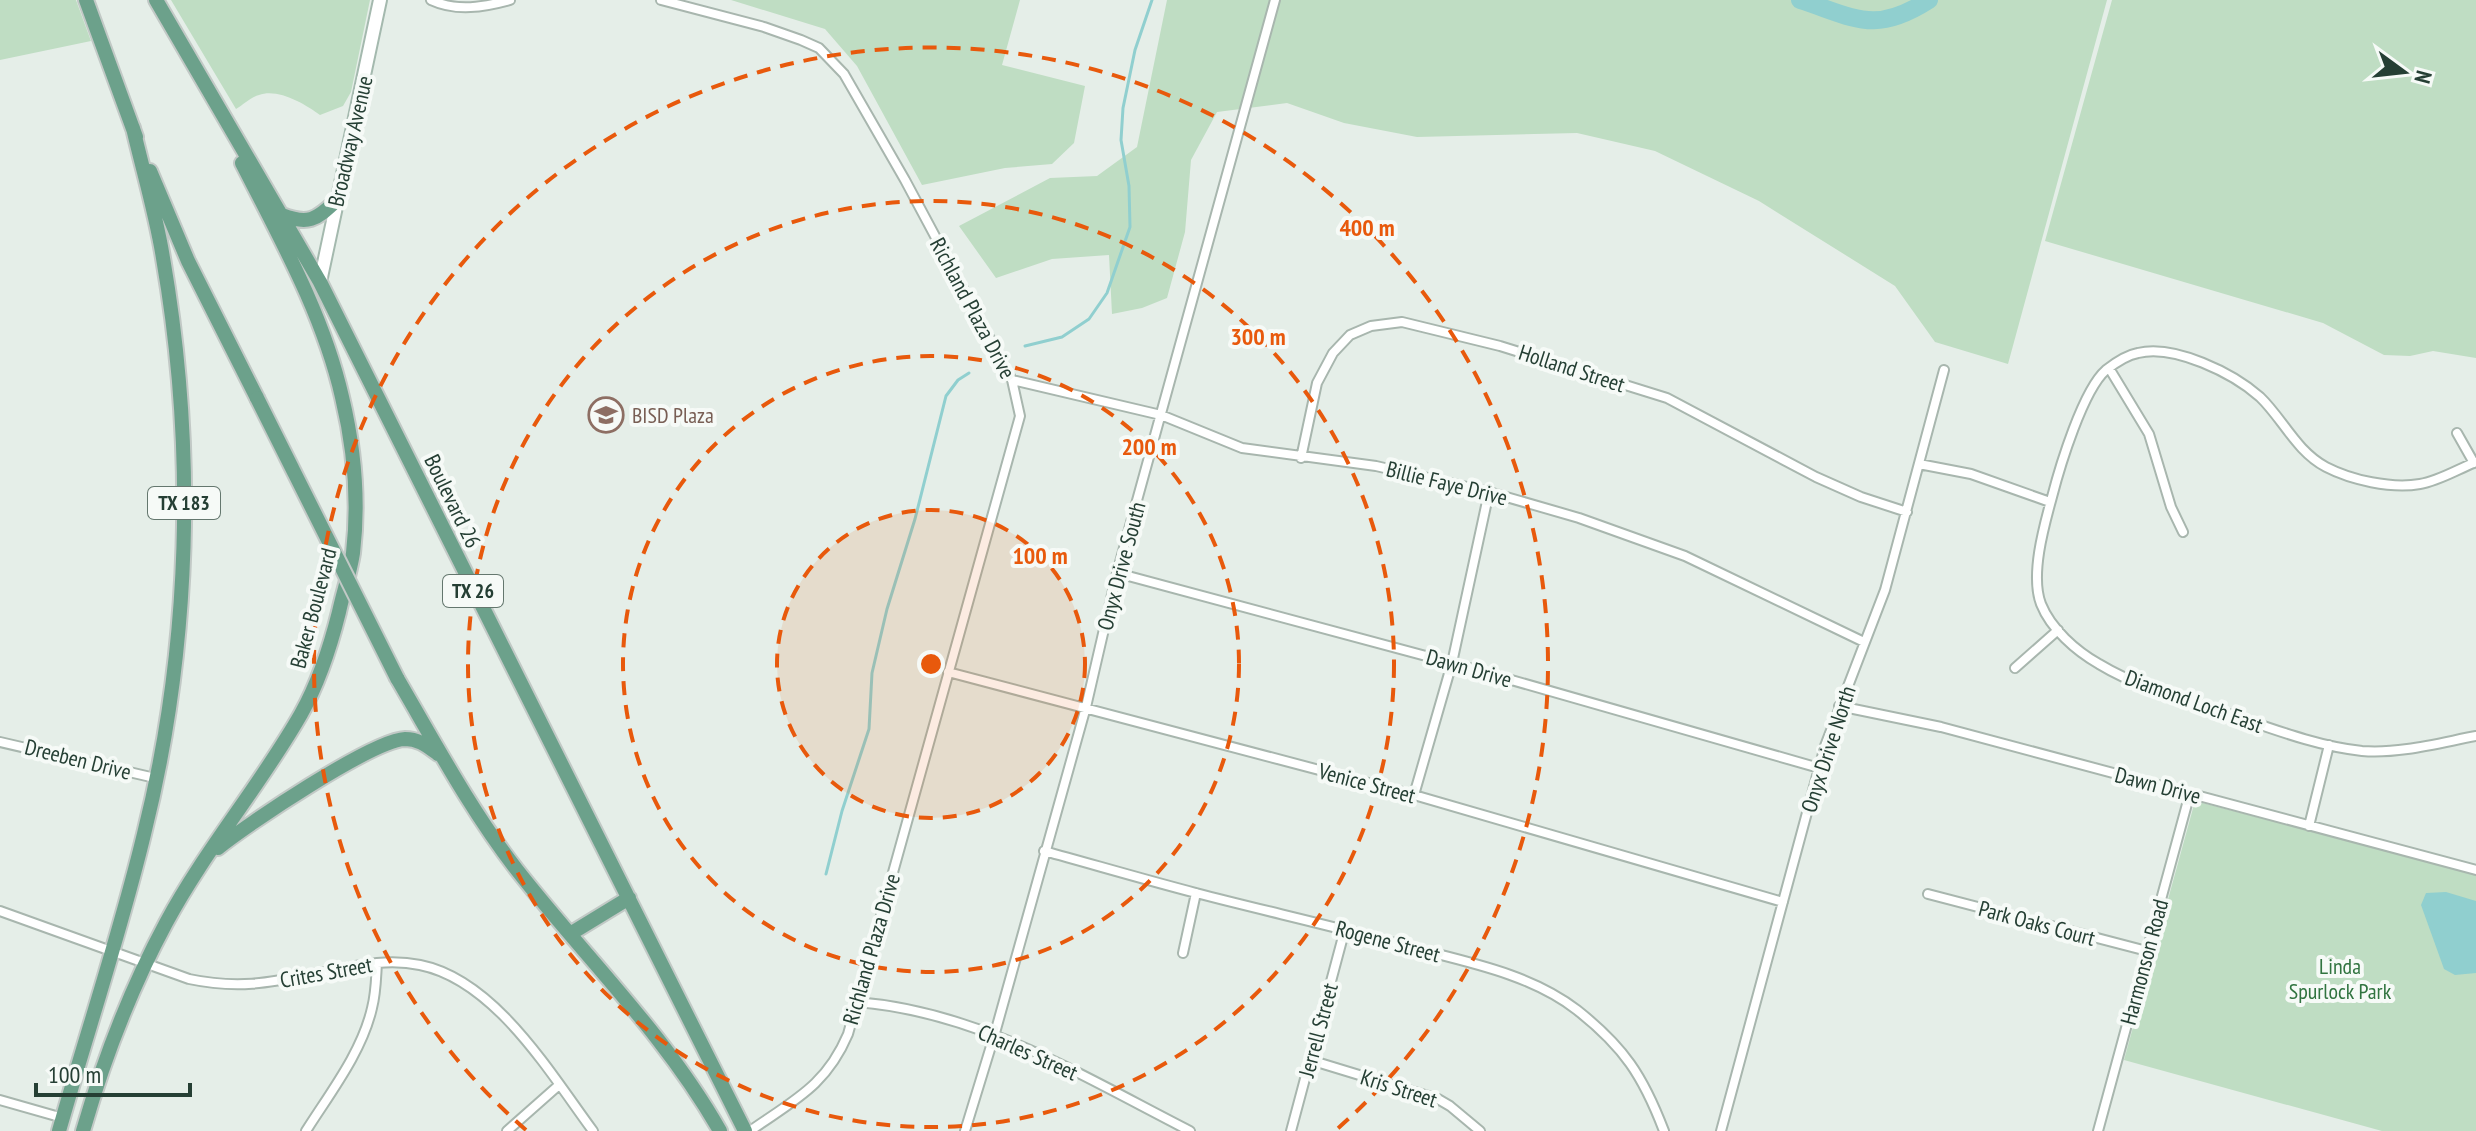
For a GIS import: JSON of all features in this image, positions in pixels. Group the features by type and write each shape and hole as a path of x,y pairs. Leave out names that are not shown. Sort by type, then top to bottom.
{"main road":[{"name":"TX 183","path":"61,1125 145,833 169,703 178,632 185,473 176,348 163,255 133,128 86,0"},
{"name":"Broadway Avenue","path":"320,282 380,0"},
{"path":"156,1 196,70"},
{"name":"Boulevard 26","path":"196,70 320,282 472,591 747,1131"},
{"name":"Baker Boulevard","path":"83,1131 116,1026 166,921 296,723 321,672 352,557 355,488 342,396 311,302 196,70"},
{"path":"133,128 188,261 397,678 440,755 516,869 671,1055 720,1131"},
{"path":"282,215 307,221 336,201"},
{"path":"205,858 243,828 338,769 392,742 418,740 440,755"},
{"path":"570,934 629,898"}],"street":[{"path":"431,0 457,8 510,0"},
{"name":"Richland Plaza Drive","path":"661,0 801,40 819,48 844,74 905,180 1012,380 1020,416 848,1034 838,1058 817,1084 747,1131"},
{"name":"Onyx Drive South","path":"965,1131 1086,707 1117,573 1275,0"},
{"name":"Holland Street","path":"1301,458 1317,383 1333,353 1350,335 1371,326 1402,322 1500,346 1667,398 1816,477 1861,497 1907,512"},
{"path":"2183,532 2171,507 2149,434 2109,368 2140,352 2175,354 2211,366 2260,397 2287,432 2317,461 2328,468 2366,480 2418,485 2475,462 2457,433"},
{"name":"Diamond Loch East","path":"2109,368 2086,398 2050,502 2038,571 2040,601 2058,630 2098,664 2140,683 2329,745 2365,751 2392,751 2476,736"},
{"name":"Onyx Drive North","path":"1721,1131 1819,768 1839,706 1878,611 1944,370"},
{"name":"Billie Faye Drive","path":"1012,380 1161,415 1242,448 1376,466 1489,492 1579,518 1685,556 1864,642"},
{"path":"1919,464 1971,474 2050,502"},
{"path":"1414,795 1452,663 1489,492"},
{"name":"Dawn Drive","path":"1117,573 1452,663 1819,768"},
{"path":"2015,668 2058,630"},
{"name":"Venice Street","path":"948,672 1414,795 1783,902"},
{"name":"Dawn Drive","path":"1839,706 1941,727 2476,870"},
{"name":"Dreeben Drive","path":"0,742 155,778"},
{"path":"2309,826 2329,745"},
{"name":"Harmonson Road","path":"2098,1131 2190,793"},
{"name":"Rogene Street","path":"1044,851 1196,893 1345,929 1515,977 1556,996 1586,1018 1630,1059 1664,1131"},
{"path":"1183,953 1196,893"},
{"name":"Park Oaks Court","path":"1928,894 2147,951"},
{"name":"Crites Street","path":"0,911 189,979 220,986 237,986 377,963 419,965 438,970 475,990 511,1024 593,1131"},
{"name":"Jerrell Street","path":"1291,1131 1345,929"},
{"path":"306,1131 363,1034 372,1008 377,963"},
{"name":"Charles Street","path":"856,1002 894,1005 995,1033 1190,1131"},
{"name":"Kris Street","path":"1310,1060 1438,1099 1480,1131"},
{"path":"507,1131 559,1085"},
{"path":"0,1100 61,1125"}],"green space":[{"path":"0,0 76,0 91,41 0,60"},
{"path":"171,0 370,0 351,92 343,106 320,115 283,95 266,93 236,109"},
{"path":"731,0 1020,0 1002,65 1085,86 1074,143 1052,164 1005,168 922,185 857,66 825,29"},
{"path":"1167,0 2107,0 2008,364 1935,342 1895,286 1759,201 1655,151 1577,133 1417,137 1344,123 1287,103 1217,112 1191,160 1185,232 1167,298 1142,308 1112,314 1109,255 1052,259 996,278 959,226 1050,178 1097,176 1137,147"},
{"path":"2112,0 2476,0 2476,358 2433,351 2410,356 2384,355 2323,323 2045,241"},
{"name":"Linda Spurlock Park","path":"2195,801 2476,874 2476,1131 2382,1131 2124,1060"}],"water":[{"path":"2446,892 2476,901 2476,973 2455,975 2444,969 2421,905 2426,893"}],"waterway":[{"path":"1025,346 1062,337 1089,319 1107,293 1130,227 1129,186 1121,140 1123,108 1135,50 1152,0"},
{"path":"1800,0 1865,20 1894,17 1929,0"},
{"path":"826,874 842,811 869,729 872,673 946,396 958,380 969,373"}],"place":[{"name":"BISD Plaza","path":"606,415"}]}
